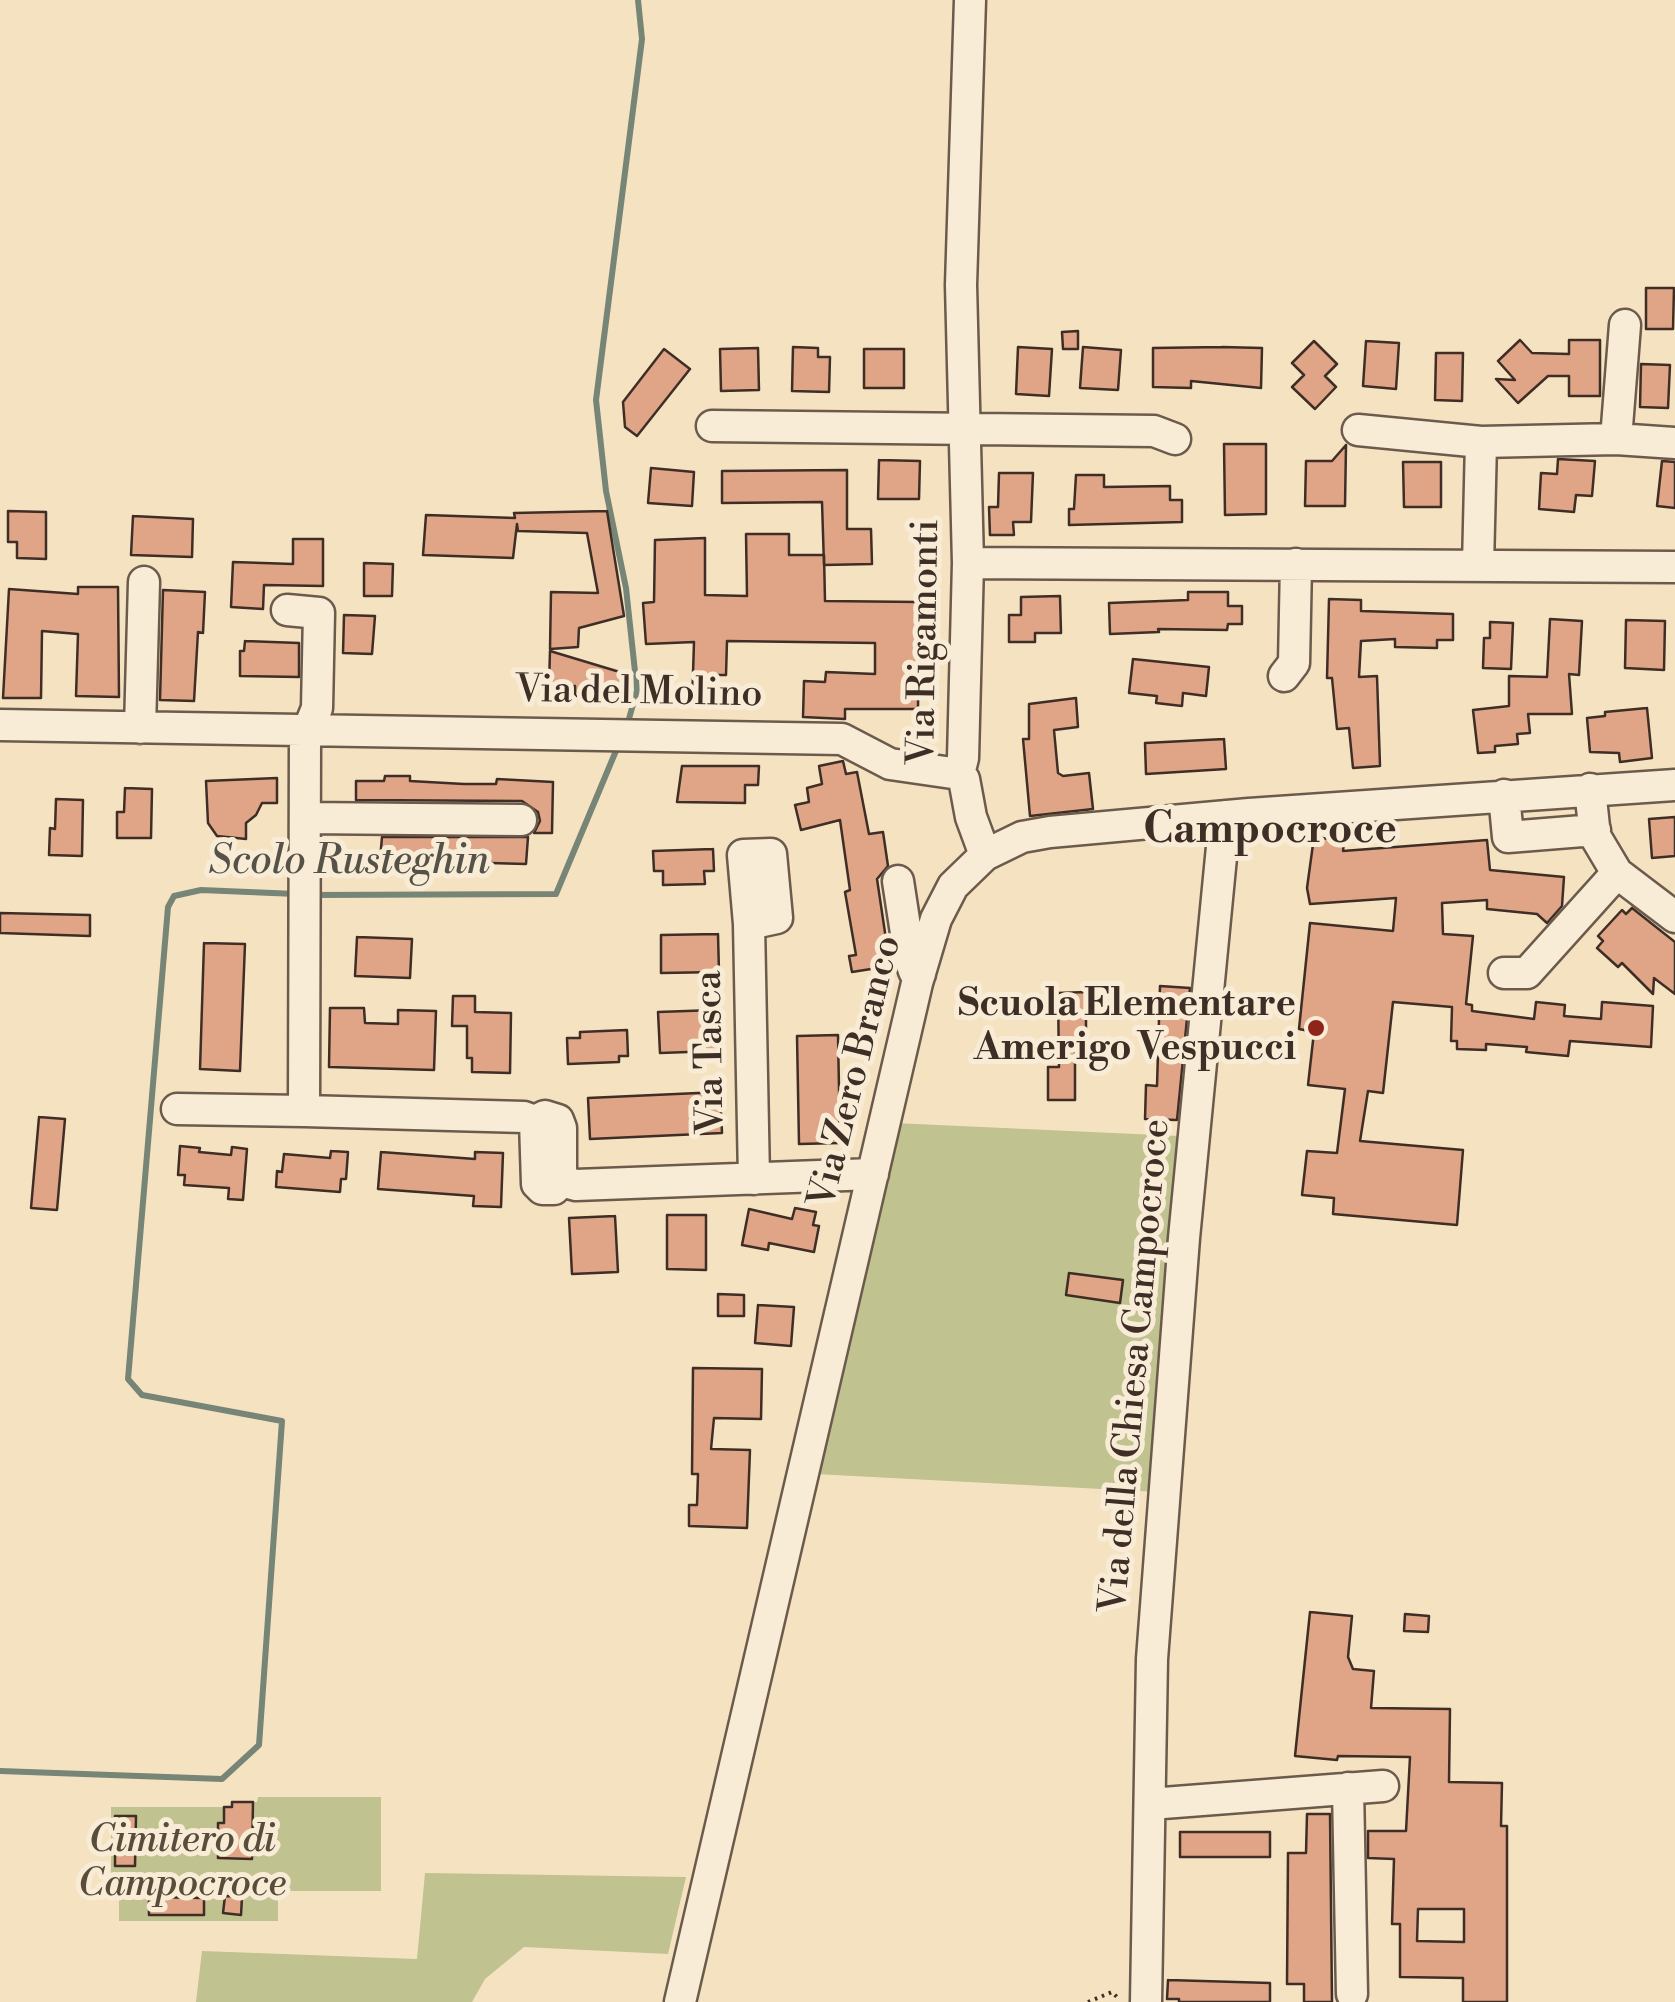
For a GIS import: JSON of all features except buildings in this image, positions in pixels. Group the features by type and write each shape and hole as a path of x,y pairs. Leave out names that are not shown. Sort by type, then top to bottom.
{"street":[{"name":"Via Rigamonti","path":"970,0 961,286 968,563 963,758 959,774 964,778 970,817 985,854"},
{"path":"1616,440 1625,325"},
{"path":"712,426 1154,431 1175,439"},
{"path":"1358,430 1481,442 1616,440 1675,444"},
{"path":"1478,566 1481,442"},
{"path":"968,563 1675,567"},
{"path":"1284,676 1294,663 1296,564"},
{"path":"140,728 144,582"},
{"path":"287,610 319,613 317,708 306,738 304,1112"},
{"name":"Via del Molino","path":"0,725 842,738 890,764 959,774"},
{"name":"Via Zero Branco","path":"680,2002 920,974 944,902 965,872 985,854 1022,837 1050,832 1675,785"},
{"path":"1590,789 1595,830 1616,873 1675,917"},
{"path":"1504,795 1508,837 1595,830"},
{"name":"Via della Chiesa Campocroce","path":"1146,2002 1152,1658 1182,1271 1225,816"},
{"path":"305,818 521,820"},
{"path":"1504,973 1527,973 1616,873"},
{"path":"898,881 910,959 914,971 920,974"},
{"name":"Via Tasca","path":"750,924 754,1179"},
{"path":"178,1109 524,1117 535,1121 537,1184 542,1189 554,1189 560,1181 576,1185 873,1174"},
{"path":"1150,1804 1383,1786"},
{"path":"1348,1788 1352,1994"}],"path":[{"path":"1088,2002 1112,1992 1123,2002"}],"green space":[{"path":"894,1123 1201,1137 1159,1492 815,1474"},
{"name":"Cimitero di Campocroce","path":"258,1797 381,1797 381,1891 278,1891 278,1921 119,1921 119,1876 111,1875 111,1807 231,1807 232,1802 257,1802"},
{"path":"425,1873 686,1877 668,1954 524,1947 485,1979 472,2002 196,2002 202,1951 417,1959"}],"waterway":[{"name":"Scolo Rusteghin","path":"627,726 637,690 626,588 606,491 596,400 642,39 638,0"},
{"name":"Scolo Rusteghin","path":"313,895 556,894 618,746"},
{"name":"Scolo Rusteghin","path":"0,1771 222,1779 259,1745 282,1421 142,1395 128,1379 168,907 174,896 201,890 296,894"}],"place":[{"name":"Scuola Elementare Amerigo Vespucci","path":"1316,1028"}],"district":[{"name":"Campocroce","path":"1270,832"}]}
